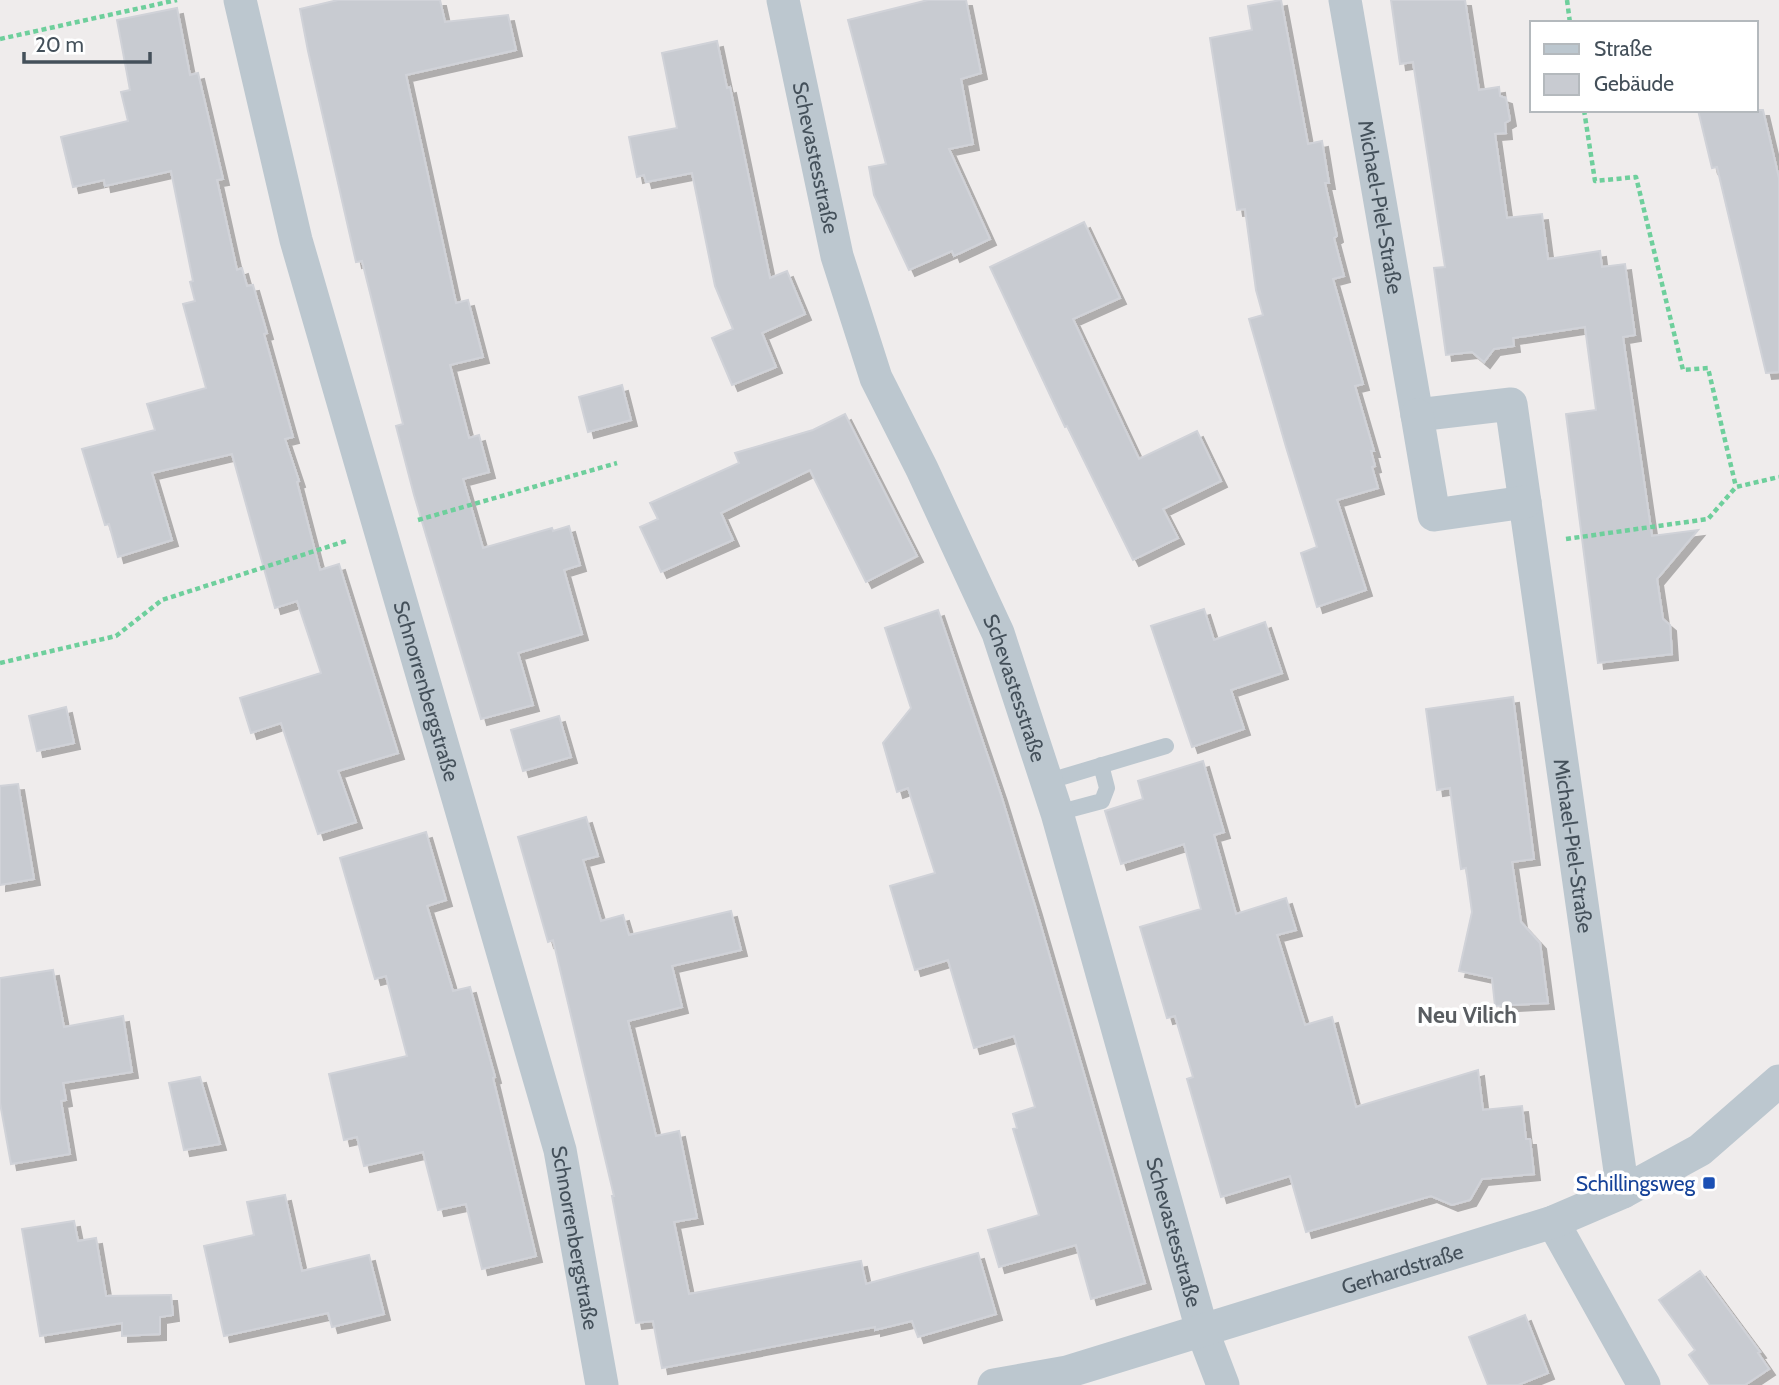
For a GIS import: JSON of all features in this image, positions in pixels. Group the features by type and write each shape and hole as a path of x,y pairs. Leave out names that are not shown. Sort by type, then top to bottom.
{"street":[{"name":"Schnorrenbergstraße","path":"240,0 296,240 561,1150 602,1385"},
{"name":"Schevastesstraße","path":"783,0 837,256 876,377 922,469 998,634 1057,813 1202,1330 1223,1385"},
{"name":"Michael-Piel-Straße","path":"1345,0 1434,515 1525,502"},
{"name":"Michael-Piel-Straße","path":"1417,415 1511,404 1623,1192"},
{"name":"Gerhardstraße","path":"994,1385 1067,1372 1553,1222 1623,1192 1700,1150 1779,1082"},
{"path":"1553,1222 1644,1385"}],"lane":[{"path":"1046,782 1166,746"},
{"path":"1057,813 1102,801 1107,788 1101,765"}],"path":[{"path":"0,39 177,0"},
{"path":"1567,0 1570,21"},
{"path":"1584,112 1595,181 1636,177 1683,370 1708,368 1736,487"},
{"path":"0,663 116,636 162,600 380,530 617,463"},
{"path":"1531,544 1708,519 1736,487 1779,477"}],"building":[{"path":"338,0 440,0 445,22 508,15 516,50 406,75 456,303 468,300 483,357 450,365 469,438 479,435 489,472 463,479 483,548 552,528 553,531 569,526 580,565 564,570 582,634 518,653 533,705 481,719 396,426 403,424 362,261 356,262 308,51 300,9"},
{"path":"928,0 966,0 981,73 961,79 973,144 949,149 990,239 954,256 952,251 909,270 874,195 869,167 886,164 848,20"},
{"path":"1281,0 1308,144 1322,141 1329,183 1325,183 1337,236 1334,238 1344,276 1333,279 1363,384 1355,386 1374,451 1371,451 1375,466 1372,467 1378,488 1337,500 1366,590 1317,607 1301,553 1317,547 1249,319 1263,315 1256,290 1245,209 1237,210 1210,38 1252,30 1248,6"},
{"path":"1391,0 1465,0 1479,90 1499,87 1500,96 1506,98 1510,120 1505,123 1506,133 1495,134 1507,218 1542,214 1548,259 1600,251 1602,267 1625,264 1635,335 1623,337 1652,536 1698,530 1657,579 1663,619 1670,625 1672,654 1598,663 1566,414 1596,410 1585,327 1513,338 1514,346 1494,349 1484,362 1472,352 1446,355 1434,268 1445,267 1413,62 1400,64"},
{"path":"177,8 190,75 198,73 223,179 217,180 237,270 242,268 247,286 253,285 267,333 264,334 293,437 285,439 299,481 297,482 320,570 339,564 398,753 338,771 356,822 318,834 281,723 251,733 240,698 321,673 297,601 275,608 232,454 152,473 172,540 118,557 109,524 105,525 82,449 155,430 147,404 206,388 183,304 195,301 171,171 105,186 104,180 73,187 61,137 128,121 121,92 130,90 117,20"},
{"path":"717,41 727,88 730,87 770,278 787,271 805,314 762,333 776,367 732,385 712,338 733,329 715,286 692,173 646,182 644,175 637,177 629,137 677,128 662,53"},
{"path":"1763,110 1779,178 1779,372 1766,373 1717,167 1712,168 1698,112"},
{"path":"1084,222 1120,298 1073,319 1139,459 1197,431 1221,481 1163,509 1178,538 1133,560 1067,426 1065,427 990,267"},
{"path":"622,385 631,420 588,432 579,397"},
{"path":"845,414 917,556 866,582 810,470 721,513 733,540 661,572 640,527 658,519 650,503 739,463 735,453 813,430"},
{"path":"1204,609 1214,640 1265,622 1282,673 1231,690 1244,729 1192,747 1151,626"},
{"path":"938,610 1001,795 1145,1283 1091,1299 1076,1245 999,1267 988,1230 1039,1215 1013,1129 1017,1128 1013,1114 1035,1107 1014,1036 974,1048 948,960 915,970 890,886 935,873 908,788 897,792 883,743 911,708 885,628"},
{"path":"1513,697 1534,859 1512,862 1521,922 1540,943 1548,1003 1495,1006 1492,978 1459,971 1472,912 1466,868 1461,869 1450,788 1437,790 1426,709"},
{"path":"66,707 74,743 37,751 29,716"},
{"path":"559,716 571,757 523,771 511,730"},
{"path":"1203,761 1224,832 1214,835 1236,914 1286,898 1296,930 1277,935 1305,1025 1332,1017 1356,1107 1478,1070 1483,1110 1522,1106 1526,1139 1530,1139 1534,1174 1482,1179 1470,1200 1452,1205 1431,1196 1306,1232 1290,1176 1221,1197 1187,1079 1193,1077 1175,1016 1167,1018 1140,927 1201,909 1184,844 1121,864 1105,811 1143,799 1138,781"},
{"path":"18,784 34,879 0,885 0,786"},
{"path":"586,817 598,856 583,860 601,921 623,915 629,935 731,911 741,950 672,966 682,1007 628,1021 656,1136 679,1131 697,1218 674,1222 689,1294 861,1261 866,1284 978,1253 996,1314 918,1337 912,1321 662,1368 653,1321 636,1323 614,1196 553,940 548,942 518,837"},
{"path":"426,832 446,900 427,906 453,991 470,987 495,1077 493,1078 536,1256 482,1269 466,1204 438,1210 423,1152 364,1166 357,1137 344,1140 329,1074 407,1056 386,976 375,979 340,858"},
{"path":"53,970 64,1027 123,1016 132,1072 63,1083 66,1100 61,1101 70,1154 11,1164 0,1103 0,978"},
{"path":"200,1077 220,1144 184,1150 169,1083"},
{"path":"285,1195 302,1271 369,1255 384,1314 332,1327 328,1313 224,1336 204,1246 254,1235 247,1202"},
{"path":"74,1221 78,1241 96,1238 106,1296 171,1295 173,1315 160,1317 160,1334 122,1336 122,1323 40,1336 22,1229"},
{"path":"1700,1271 1760,1352 1758,1353 1769,1369 1745,1385 1710,1385 1689,1355 1695,1350 1659,1300"},
{"path":"1525,1315 1548,1373 1518,1385 1488,1385 1469,1337"}],"place":[{"name":"Schillingsweg","path":"1709,1183"}],"district":[{"name":"Neu Vilich","path":"1467,1015"}]}
